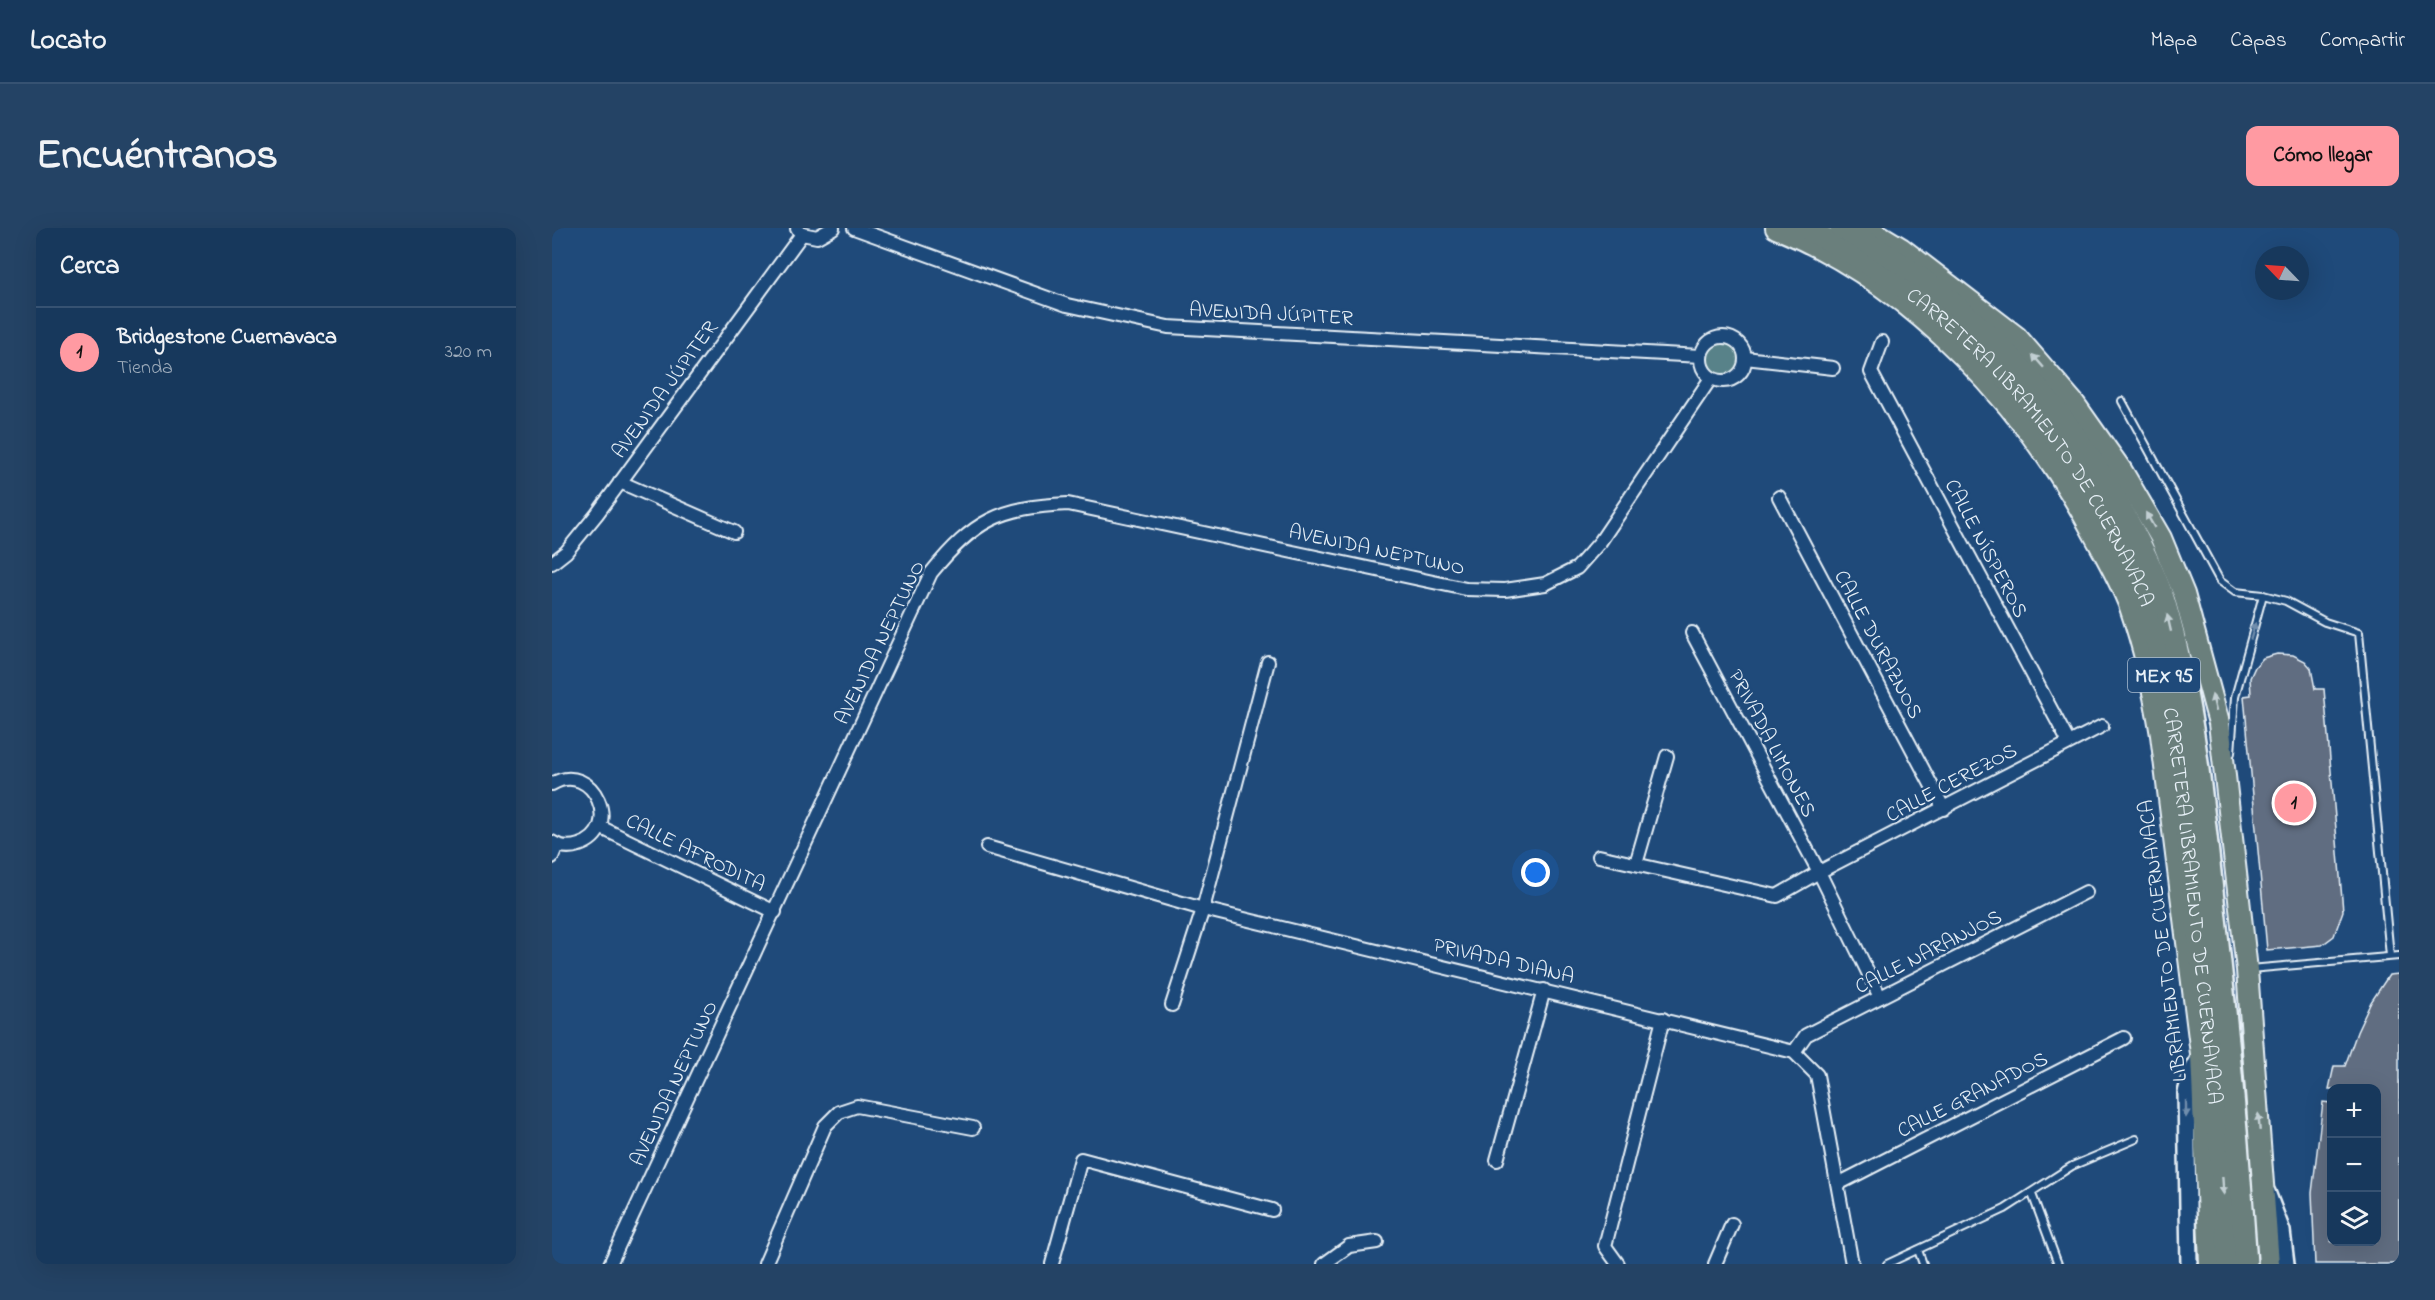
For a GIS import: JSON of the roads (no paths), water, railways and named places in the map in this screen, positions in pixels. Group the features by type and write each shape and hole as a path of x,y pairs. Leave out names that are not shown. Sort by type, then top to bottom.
{"highway":[{"name":"CARRETERA LIBRAMIENTO DE CUERNAVACA","path":"1805,228 1883,272 1947,321 1994,363 2044,421 2091,489 2123,550 2147,603 2174,713 2215,1084 2229,1264"},
{"name":"CARRETERA LIBRAMIENTO DE CUERNAVACA","path":"1840,228 1892,259 1958,309 2006,353 2059,412 2107,481 2141,546 2164,602 2193,725 2234,1082 2246,1264"}],"main road":[{"name":"LIBRAMIENTO DE CUERNAVACA","path":"1776,228 1833,257 1875,283 1934,330 1980,375 2031,431 2074,495 2130,606 2155,700 2201,1054 2210,1264"},
{"name":"MEX 95","path":"1868,228 1929,268 2017,337 2074,403 2122,471 2161,538 2200,646 2219,723 2247,970 2269,1264"}],"street":[{"name":"AVENIDA JÚPITER","path":"552,563 566,552 620,482 799,231 817,237 833,228"},
{"name":"AVENIDA JÚPITER","path":"854,228 1067,305 1168,327 1701,356"},
{"path":"1724,336 1739,343 1745,358 1740,372 1734,378 1726,381 1711,378 1701,364 1701,356 1708,342 1724,336"},
{"name":"CALLE NÍSPEROS","path":"1882,342 1871,372 2068,741"},
{"path":"1745,358 1833,368"},
{"name":"AVENIDA NEPTUNO","path":"610,1264 931,573 954,543 991,519 1027,506 1068,504 1466,589 1505,590 1545,584 1577,568 1600,542 1711,378"},
{"path":"620,482 734,532"},
{"name":"CALLE DURAZNOS","path":"1779,497 1944,809"},
{"name":"PRIVADA LIMONES","path":"1692,633 1819,872 1880,997"},
{"path":"1172,1005 1203,909 1268,662"},
{"name":"CALLE CEREZOS","path":"1599,856 1778,896 1819,872 1944,809 2068,741 2102,726"},
{"path":"1636,864 1666,756"},
{"path":"552,784 570,779 583,782 594,790 601,801 603,814 600,827 592,837 582,844 569,847 554,843 552,857"},
{"name":"CALLE AFRODITA","path":"600,827 775,912"},
{"name":"PRIVADA DIANA","path":"987,847 1203,909 1794,1052"},
{"name":"CALLE NARANJOS","path":"1794,1052 1806,1035 2086,892"},
{"path":"1497,1160 1544,990"},
{"path":"1618,1264 1605,1246 1663,1019"},
{"name":"CALLE GRANADOS","path":"1838,1184 2124,1038"},
{"path":"1794,1052 1817,1075 1852,1264"},
{"path":"2189,1264 2186,1093 2191,1074 2201,1054"},
{"path":"765,1264 825,1126 839,1112 856,1106 973,1128"},
{"path":"1052,1264 1081,1159 1272,1210"},
{"path":"2265,1187 2282,1231 2286,1264"},
{"path":"1715,1264 1732,1224"},
{"path":"1324,1264 1349,1246 1377,1242"}],"lane":[{"path":"2122,401 2220,582 2235,592 2263,595 2286,601 2325,622 2359,633 2390,956"},
{"path":"2241,916 2244,906 2230,765 2235,697 2263,595"},
{"path":"2247,970 2399,956"},
{"path":"1887,1264 2032,1194 2073,1166 2136,1139"},
{"path":"2032,1194 2058,1264"},
{"path":"1918,1250 1923,1264"}],"place":[{"name":"Bridgestone Cuernavaca","path":"2294,803"}]}
